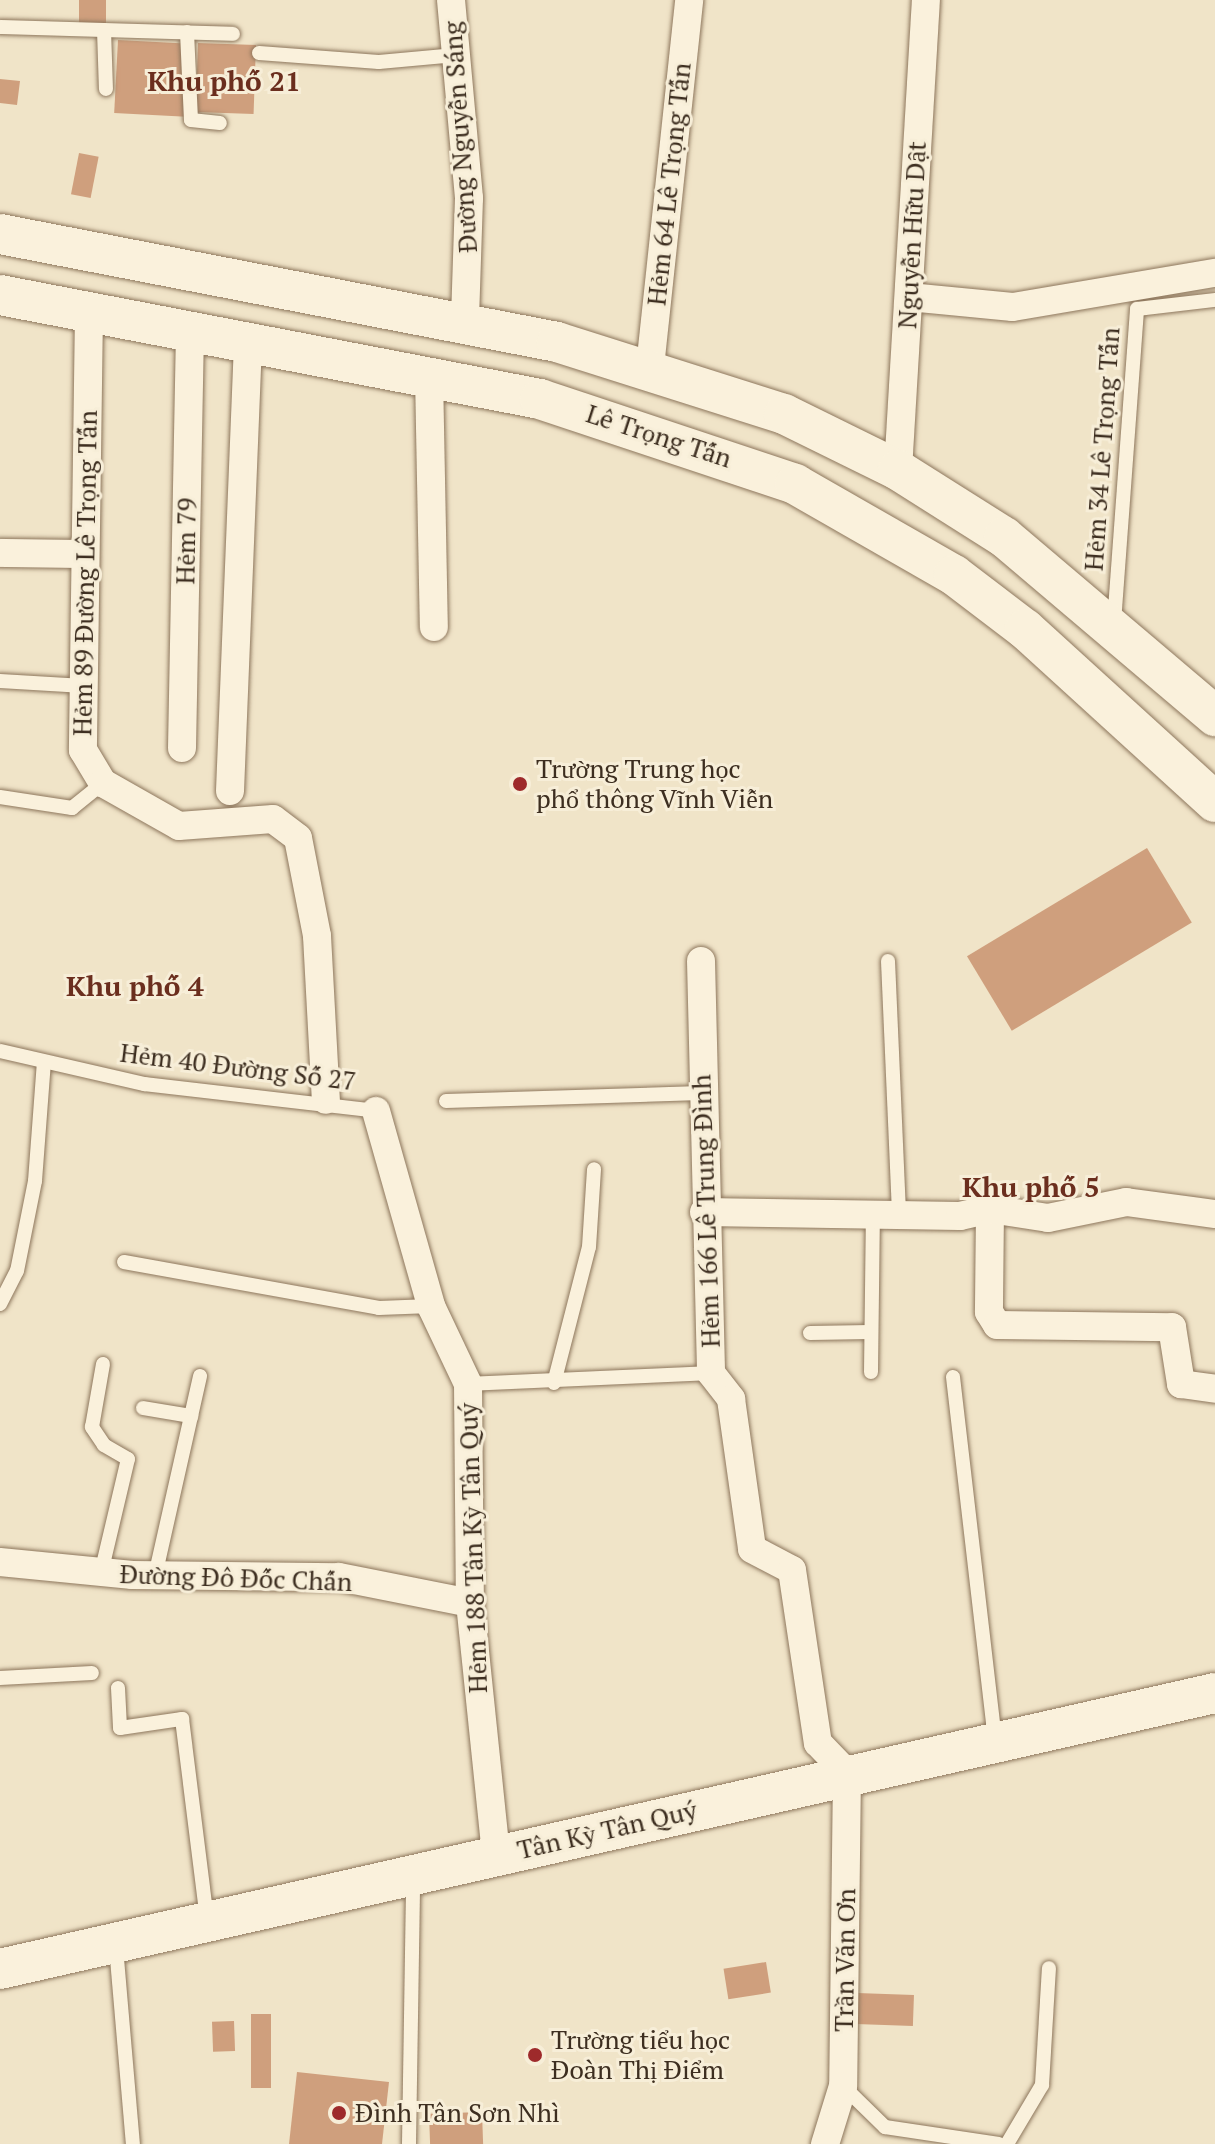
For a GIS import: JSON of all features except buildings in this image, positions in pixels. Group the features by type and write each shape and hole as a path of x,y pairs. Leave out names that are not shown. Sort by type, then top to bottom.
{"main road":[{"path":"0,234 465,321 650,367 784,414 898,470 1004,537 1114,623 1215,716"},
{"name":"Lê Trọng Tấn","path":"0,295 190,334 429,375 702,447 876,526 1025,629 1215,802"},
{"name":"Tân Kỳ Tân Quý","path":"0,1969 116,1947 847,1773 1215,1693"}],"street":[{"name":"Đường Nguyễn Sáng","path":"451,0 471,232 465,321"},
{"name":"Hẻm 64 Lê Trọng Tấn","path":"650,367 689,0"},
{"name":"Nguyễn Hữu Dật","path":"898,470 926,0"},
{"path":"909,297 1013,307 1215,273"},
{"name":"Hẻm 89 Đường Lê Trọng Tấn","path":"89,312 83,750 103,783"},
{"name":"Hẻm 79","path":"182,748 190,334"},
{"path":"230,791 248,344"},
{"path":"429,375 434,627"},
{"path":"0,553 85,554"},
{"path":"103,783 179,826 273,819 298,838 317,936 326,1100"},
{"name":"Hẻm 166 Lê Trung Đình","path":"701,961 701,1093 711,1373 731,1399 752,1549 792,1570 818,1743 847,1773"},
{"name":"Hẻm 188 Tân Kỳ Tân Quý","path":"376,1111 431,1306 468,1384 470,1603 496,1856"},
{"path":"704,1212 886,1215 990,1209 1048,1218 1126,1202 1215,1214"},
{"path":"990,1209 989,1312 997,1325 1172,1327 1181,1384 1215,1389"},
{"name":"Đường Đô Đốc Chấn","path":"0,1562 155,1576 339,1577 470,1603"},
{"name":"Trần Văn Ơn","path":"825,2144 843,2086 847,1773"}],"lane":[{"path":"0,27 233,34"},
{"path":"104,30 106,89"},
{"path":"187,32 191,120 220,123"},
{"path":"259,53 379,62 456,55"},
{"name":"Hẻm 34 Lê Trọng Tấn","path":"1114,623 1137,309 1215,300"},
{"path":"0,681 84,686"},
{"path":"0,797 72,808 103,783"},
{"path":"871,1372 870,1332 886,1215 888,961"},
{"name":"Hẻm 40 Đường Số 27","path":"0,1051 144,1084 326,1100 376,1111"},
{"path":"0,1304 17,1271 35,1181 44,1062"},
{"path":"446,1101 701,1093"},
{"path":"554,1383 589,1247 594,1169"},
{"path":"124,1262 379,1308 431,1306"},
{"path":"810,1333 870,1332"},
{"path":"101,1573 128,1459 104,1445 92,1427 103,1364"},
{"path":"468,1384 554,1383 711,1373"},
{"path":"155,1576 200,1376"},
{"path":"953,1377 995,1740"},
{"path":"143,1408 191,1416"},
{"path":"0,1678 92,1673"},
{"path":"118,1688 120,1728 182,1719 207,1925"},
{"path":"409,2144 413,1874"},
{"path":"116,1947 133,2144"},
{"path":"1007,2144 1042,2085 1049,1968"},
{"path":"843,2086 885,2127 999,2144"}],"place":[{"name":"Trường Trung học phổ thông Vĩnh Viễn","path":"520,784"},
{"name":"Trường tiểu học Đoàn Thị Điểm","path":"535,2055"},
{"name":"Đình Tân Sơn Nhì","path":"339,2113"}],"district":[{"name":"Khu phố 21","path":"224,81"},
{"name":"Khu phố 4","path":"135,986"},
{"name":"Khu phố 5","path":"1031,1187"}]}
